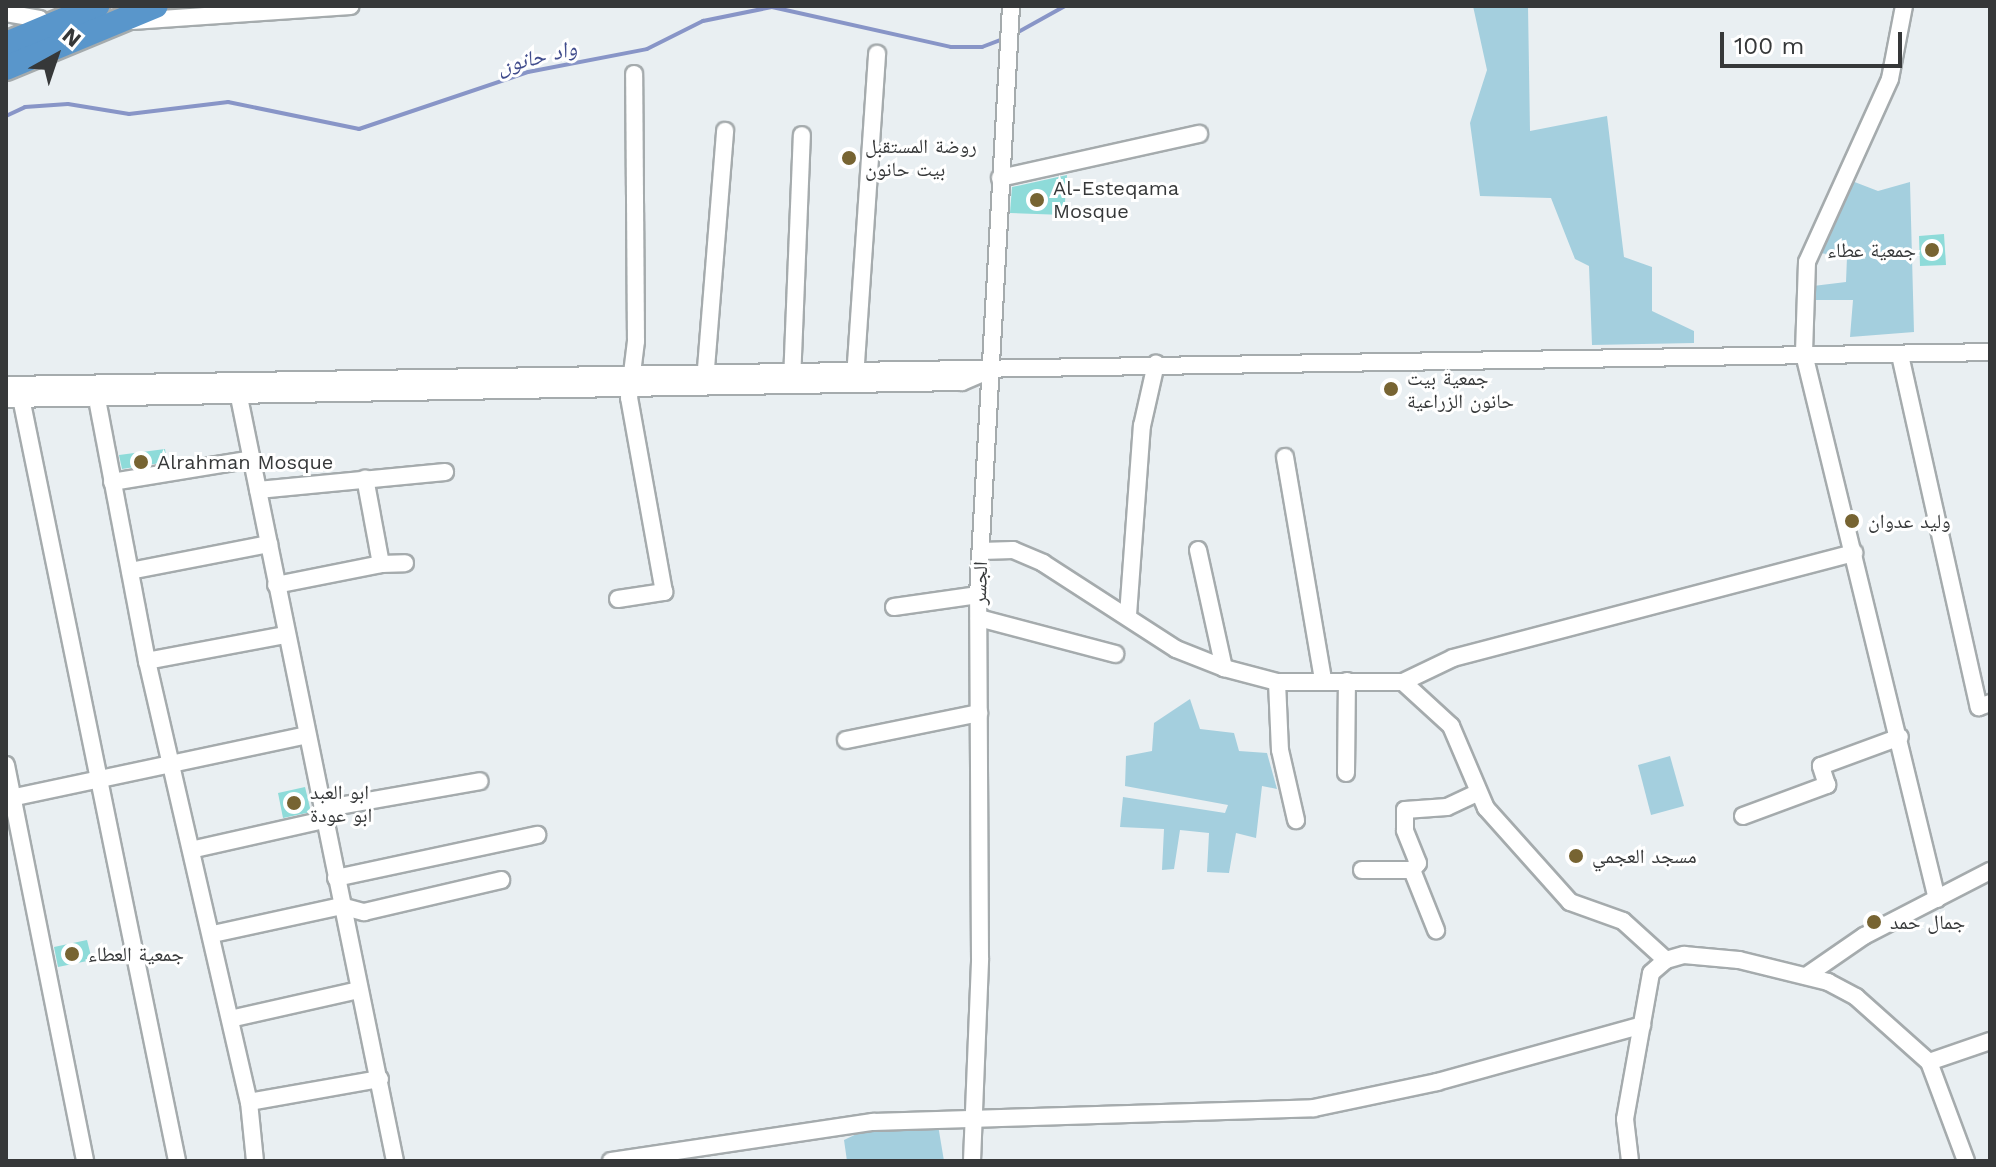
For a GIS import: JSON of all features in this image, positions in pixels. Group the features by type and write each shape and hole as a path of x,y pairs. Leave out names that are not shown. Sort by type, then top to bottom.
{"highway":[{"path":"6,44 97,6"},
{"path":"6,68 156,6"}],"street":[{"path":"120,21 350,6"},
{"path":"1904,7 1890,79 1807,262 1804,354 1900,737 1937,899"},
{"name":"الجسر","path":"972,1161 980,958 978,595 988,372 1011,11"},
{"path":"6,13 39,19 45,28"},
{"path":"855,376 877,54"},
{"path":"618,599 664,592 631,379 634,74"},
{"path":"704,379 725,131"},
{"path":"1000,178 1199,134"},
{"path":"791,378 802,135"},
{"path":"6,385 791,378 1156,364 1990,352"},
{"path":"1900,355 1979,707 1990,703"},
{"path":"1128,615 1142,426 1156,364"},
{"path":"177,1161 14,398 501,392 631,379"},
{"path":"239,397 285,635 395,1161"},
{"path":"97,399 147,661 171,765 195,849 249,1102 255,1161"},
{"path":"1285,457 1323,680"},
{"path":"112,482 252,459"},
{"path":"258,490 445,472"},
{"path":"365,478 381,564"},
{"path":"130,571 269,544"},
{"path":"981,551 1013,550 1043,563 1128,615 1176,649 1224,668 1277,682 1403,682 1453,658 1854,553"},
{"path":"1198,550 1224,668"},
{"path":"276,585 381,564 405,563"},
{"path":"894,607 978,595"},
{"path":"979,618 1115,654"},
{"path":"147,661 285,635"},
{"path":"1346,773 1347,681"},
{"path":"1277,682 1280,750 1296,820"},
{"path":"1403,682 1451,726 1477,793 1570,902 1623,921 1666,960"},
{"path":"846,740 979,713"},
{"path":"9,799 307,735"},
{"path":"1743,816 1827,785 1821,766 1900,737"},
{"path":"6,765 9,799 85,1161"},
{"path":"195,849 323,814 480,781"},
{"path":"1362,870 1412,870 1418,863 1405,830 1405,810 1447,807 1477,793"},
{"path":"336,878 537,835"},
{"path":"1412,870 1436,930"},
{"path":"1806,976 1990,871"},
{"path":"213,934 341,906 364,912 501,880"},
{"path":"1630,1161 1625,1119 1651,973 1666,960 1704,956 1806,976 1880,1013 1929,1062 1966,1161"},
{"path":"230,1019 359,990"},
{"path":"611,1161 873,1122 1314,1108 1437,1082 1642,1025"},
{"path":"1929,1062 1990,1041"},
{"path":"249,1102 380,1079"}],"shaded area":[{"path":"1473,6 1528,6 1530,131 1607,116 1624,257 1652,267 1652,311 1694,331 1694,343 1592,345 1589,266 1575,259 1551,198 1480,196 1470,123 1487,70"},
{"path":"1852,181 1878,191 1910,182 1914,332 1850,337 1853,300 1814,300 1813,286 1846,282 1847,257 1820,253"},
{"path":"1190,699 1200,729 1234,733 1239,751 1267,753 1277,789 1262,786 1256,838 1236,833 1229,873 1207,872 1209,833 1180,830 1174,869 1162,870 1164,829 1120,827 1123,797 1225,813 1228,805 1125,786 1126,756 1152,751 1154,723"},
{"path":"1670,756 1684,806 1651,815 1638,765"},
{"path":"938,1125 944,1161 847,1161 844,1140 865,1130"}],"building":[{"name":"Al-Esteqama Mosque","path":"1067,175 1064,215 1010,213 1012,187"},
{"name":"جمعية عطاء","path":"1944,234 1946,265 1920,266 1919,236"},
{"name":"Alrahman Mosque","path":"165,449 167,462 122,469 119,455"},
{"name":"ابو العبد ابو عودة","path":"305,787 311,812 283,818 278,793"},
{"name":"جمعية العطاء","path":"87,940 92,960 58,967 54,947"}],"waterway":[{"name":"واد حانون","path":"1013,35 1065,6"},
{"name":"واد حانون","path":"6,116 25,107 68,104 129,114 228,102 359,129 528,72 647,49 703,21 772,7 951,47 982,47 1005,38"}],"place":[{"name":"روضة المستقبل بيت حانون","path":"849,158"},
{"name":"Al-Esteqama Mosque","path":"1037,200"},
{"name":"جمعية عطاء","path":"1932,250"},
{"name":"جمعية بيت حانون الزراعية","path":"1391,389"},
{"name":"Alrahman Mosque","path":"141,462"},
{"name":"وليد عدوان","path":"1852,521"},
{"name":"ابو العبد ابو عودة","path":"294,803"},
{"name":"مسجد العجمي","path":"1576,856"},
{"name":"جمال حمد","path":"1874,922"},
{"name":"جمعية العطاء","path":"72,954"}]}
